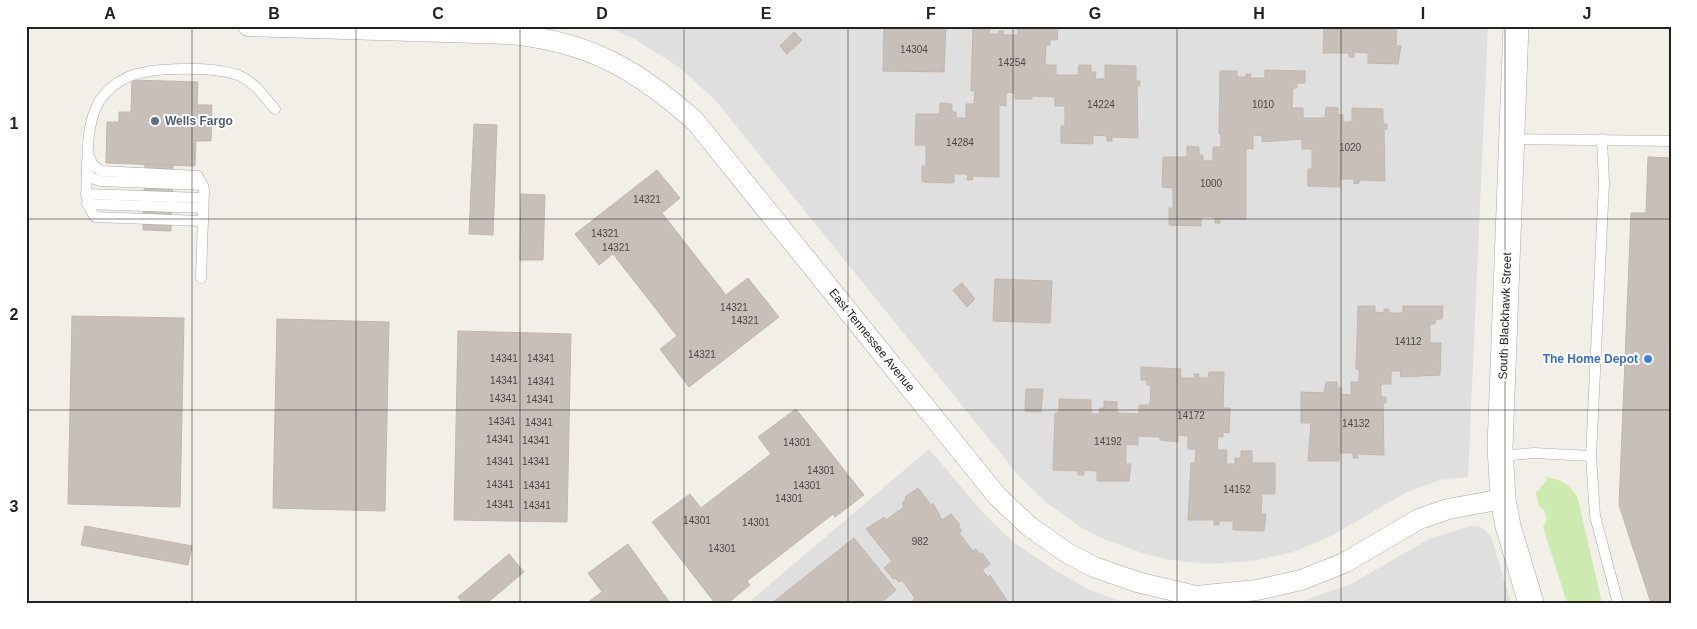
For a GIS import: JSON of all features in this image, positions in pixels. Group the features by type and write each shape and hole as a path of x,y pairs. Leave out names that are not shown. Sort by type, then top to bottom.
{"street":[{"name":"East Tennessee Avenue","path":"248,26 510,34 544,37 581,47 622,66 661,91 695,121 997,496 1030,527 1067,553 1094,567 1196,599 1234,597 1302,580 1344,563 1419,519 1448,509 1503,499"},
{"name":"South Blackhawk Street","path":"1516,26 1500,456 1503,499 1508,526 1532,603"}],"lane":[{"path":"203,221 95,217 87,199 87,155 90,122 101,99 126,78 138,74 156,71 215,70 233,74 254,85 275,109"},
{"path":"1512,139 1671,141"},
{"path":"1602,139 1604,183 1591,456 1595,516 1618,603"},
{"path":"87,155 93,165 101,170 190,174 198,176 203,185 201,278"},
{"path":"87,172 92,178 100,181 203,185"},
{"path":"87,199 203,203"},
{"path":"1500,456 1534,452 1591,456"}],"shaded area":[{"path":"606,26 1488,26 1468,477 1440,480 1407,492 1331,536 1293,552 1253,561 1207,564 1171,560 1145,554 1106,540 1082,528 1048,504 1019,476 716,101 679,67 636,40"},
{"path":"929,449 985,515 1012,541 1087,589 1125,603 748,603"},
{"path":"1470,526 1481,527 1491,536 1511,603 1297,603 1351,584 1429,539"}],"green space":[{"path":"1545,477 1564,483 1578,499 1602,603 1567,603 1543,527 1547,520 1544,510 1539,506 1536,493 1546,481"}],"building":[{"path":"884,26 946,26 944,72 883,71"},
{"path":"1324,26 1397,26 1396,46 1401,46 1398,64 1368,63 1368,53 1354,52 1354,57 1349,57 1349,53 1323,53"},
{"path":"1018,27 1058,28 1057,40 1050,40 1050,45 1046,45 1045,65 1056,65 1056,75 1078,75 1079,65 1091,65 1091,72 1096,72 1095,79 1105,79 1105,65 1136,66 1136,81 1140,81 1140,86 1137,86 1138,138 1112,137 1112,141 1107,141 1107,136 1093,135 1093,144 1061,143 1061,126 1065,126 1065,106 1055,106 1055,97 1032,96 1032,99 1015,99 1015,93 1006,92 1006,106 999,105 999,177 973,176 972,180 967,180 968,174 954,174 954,183 922,182 922,166 926,166 926,145 915,145 916,114 940,114 940,103 952,104 952,112 956,112 956,118 966,118 966,104 974,104 975,91 971,91 973,28 990,28 989,34 999,34 999,31 1004,31 1003,35 1018,35"},
{"path":"794,32 802,40 787,54 780,46"},
{"path":"1265,70 1305,71 1305,83 1297,83 1297,88 1293,88 1292,108 1303,108 1303,118 1325,118 1326,107 1338,108 1338,115 1343,115 1343,122 1352,122 1352,108 1383,109 1383,124 1387,124 1387,129 1384,129 1385,181 1359,180 1359,183 1354,184 1354,179 1340,179 1340,187 1308,186 1308,169 1312,169 1312,149 1302,149 1302,139 1262,142 1262,135 1253,136 1253,149 1246,148 1246,219 1220,219 1220,223 1215,223 1215,217 1201,217 1201,226 1169,225 1169,208 1173,208 1173,188 1162,187 1163,157 1187,157 1187,146 1199,147 1199,155 1203,155 1203,161 1213,161 1213,147 1221,147 1221,134 1219,134 1220,71 1237,71 1237,77 1246,77 1246,74 1251,74 1250,78 1265,78"},
{"path":"132,80 198,82 197,105 212,105 211,141 196,141 195,166 106,163 107,122 119,122 119,112 131,112"},
{"path":"474,124 497,125 493,235 469,234"},
{"name":"The Home Depot","path":"1648,157 1671,158 1671,603 1651,603 1619,505 1631,213 1646,213"},
{"path":"145,164 173,165 171,231 143,230"},
{"path":"657,170 680,198 662,213 726,295 748,278 779,317 689,387 660,349 677,336 613,254 599,265 575,234"},
{"path":"521,194 545,195 543,260 520,260"},
{"path":"995,279 1052,281 1050,323 993,321"},
{"path":"962,283 975,299 967,307 953,290"},
{"path":"1358,306 1375,306 1375,312 1384,313 1384,309 1389,309 1389,313 1403,313 1403,306 1443,306 1442,319 1436,319 1435,324 1430,324 1430,343 1441,343 1440,375 1400,377 1401,371 1391,371 1391,384 1381,384 1381,397 1386,397 1386,403 1383,403 1384,455 1358,454 1358,458 1353,458 1353,453 1339,453 1339,461 1308,461 1311,423 1301,423 1301,392 1324,393 1326,382 1337,382 1337,388 1342,388 1341,394 1351,395 1351,382 1359,382 1359,370 1356,369"},
{"path":"72,316 184,318 180,507 68,504"},
{"path":"277,319 389,322 385,511 273,508"},
{"path":"458,331 571,334 567,522 454,520"},
{"path":"1141,367 1181,369 1180,378 1194,378 1194,374 1199,374 1199,378 1208,378 1209,372 1224,372 1223,408 1230,408 1229,433 1223,432 1223,437 1218,436 1217,450 1227,450 1226,464 1235,464 1235,458 1241,458 1241,451 1252,451 1252,463 1275,463 1275,494 1262,494 1261,514 1266,514 1264,531 1233,530 1233,521 1219,521 1219,525 1214,525 1214,520 1188,520 1191,463 1195,463 1196,449 1188,449 1188,436 1178,435 1178,442 1160,440 1160,437 1138,436 1138,445 1126,444 1126,464 1131,464 1129,481 1097,481 1097,471 1084,470 1084,475 1078,475 1078,471 1053,470 1055,413 1059,413 1059,399 1091,400 1091,414 1099,414 1100,408 1104,408 1104,401 1117,402 1117,413 1139,414 1139,405 1150,405 1151,385 1147,385 1147,380 1141,380"},
{"path":"1026,389 1043,389 1041,412 1025,411"},
{"path":"796,409 864,495 835,517 833,514 747,581 750,585 728,603 715,603 652,522 690,494 701,508 771,454 758,437"},
{"path":"918,488 931,505 933,503 942,520 951,514 960,525 958,526 962,531 959,533 973,551 976,549 980,554 982,553 990,564 982,570 988,577 990,575 1008,602 915,603 913,600 915,598 902,580 899,582 895,578 893,579 884,568 892,561 866,529 884,517 886,520 904,507 902,503 906,499 905,497"},
{"path":"85,526 192,546 188,565 81,545"},
{"path":"854,538 896,590 881,603 772,603"},
{"path":"628,544 670,603 587,603 602,592 588,573"},
{"path":"509,554 524,572 487,603 463,603 458,597"}],"place":[{"name":"Wells Fargo","path":"155,121"},
{"name":"The Home Depot","path":"1648,359"}]}
